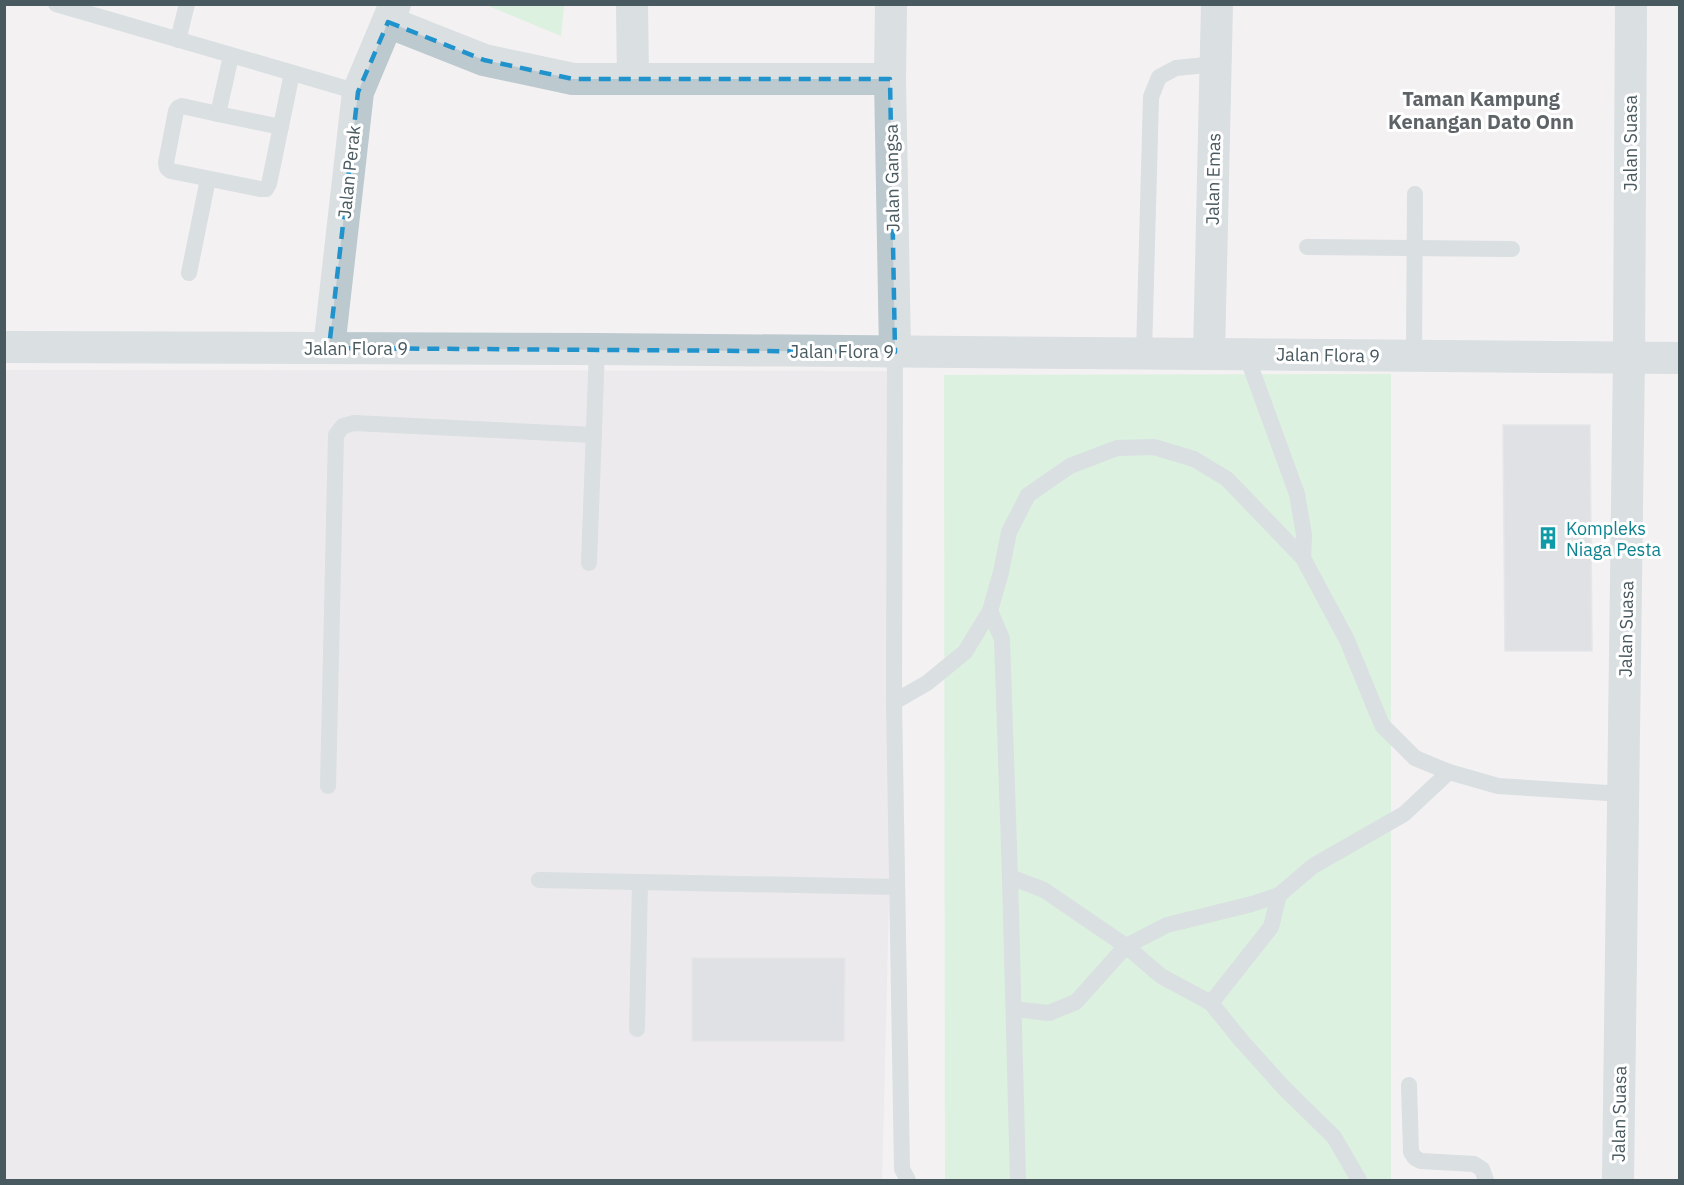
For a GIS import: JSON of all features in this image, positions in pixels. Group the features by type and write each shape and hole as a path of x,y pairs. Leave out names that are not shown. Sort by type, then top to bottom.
{"street":[{"path":"632,4 633,79"},
{"name":"Jalan Gangsa","path":"891,4 890,79 895,352"},
{"name":"Jalan Emas","path":"1209,354 1217,4"},
{"name":"Jalan Suasa","path":"1618,1180 1629,357 1631,4"},
{"path":"392,13 484,60 573,79 890,79"},
{"name":"Jalan Perak","path":"329,348 358,92 392,13"},
{"name":"Jalan Flora 9","path":"4,347 597,349 1680,358"}],"lane":[{"path":"56,4 358,92"},
{"path":"178,40 187,4"},
{"path":"218,114 231,56"},
{"path":"1144,354 1151,97 1159,78 1176,69 1216,64"},
{"path":"281,127 182,106 176,111 166,168 208,179 266,189 269,184 281,127 292,73"},
{"path":"189,273 208,179"},
{"path":"1414,356 1415,194"},
{"path":"1307,247 1512,249"},
{"path":"589,563 597,349"},
{"path":"895,352 894,702 902,1177"},
{"path":"1246,354 1297,494 1304,535 1304,558"},
{"path":"328,786 336,435 343,426 354,423 594,435"},
{"path":"894,702 927,683 965,652 990,611 1009,532 1028,495 1070,466 1117,448 1154,447 1194,459 1227,478 1304,558 1347,640 1382,726 1415,758 1449,772 1498,786 1623,794"},
{"path":"990,611 1002,639 1018,1180"},
{"path":"1014,1009 1049,1013 1076,1002 1126,946 1167,925 1279,895 1313,866 1404,814 1449,772"},
{"path":"1010,877 1044,890 1126,946 1161,976 1210,1003 1284,1088 1334,1137 1359,1180"},
{"path":"539,880 897,887"},
{"path":"637,1029 640,882"},
{"path":"1210,1003 1271,927 1279,895"},
{"path":"1409,1085 1411,1152 1415,1158 1421,1161 1474,1164 1482,1169 1486,1180"}],"highlighted area":[{"path":"388,22 484,60 573,79 890,79 895,352 329,348 358,92"}],"shaded area":[{"path":"5,370 887,371 894,702 882,1180 5,1180"}],"green space":[{"path":"486,5 564,5 561,36"},
{"path":"1391,374 1391,1180 945,1180 944,375"}],"building":[{"name":"Kompleks Niaga Pesta","path":"1503,425 1590,425 1592,651 1505,651"},
{"path":"692,958 845,958 844,1041 692,1041"}],"place":[{"name":"Kompleks Niaga Pesta","path":"1548,538"}],"district":[{"name":"Taman Kampung Kenangan Dato Onn","path":"1481,110"}]}
